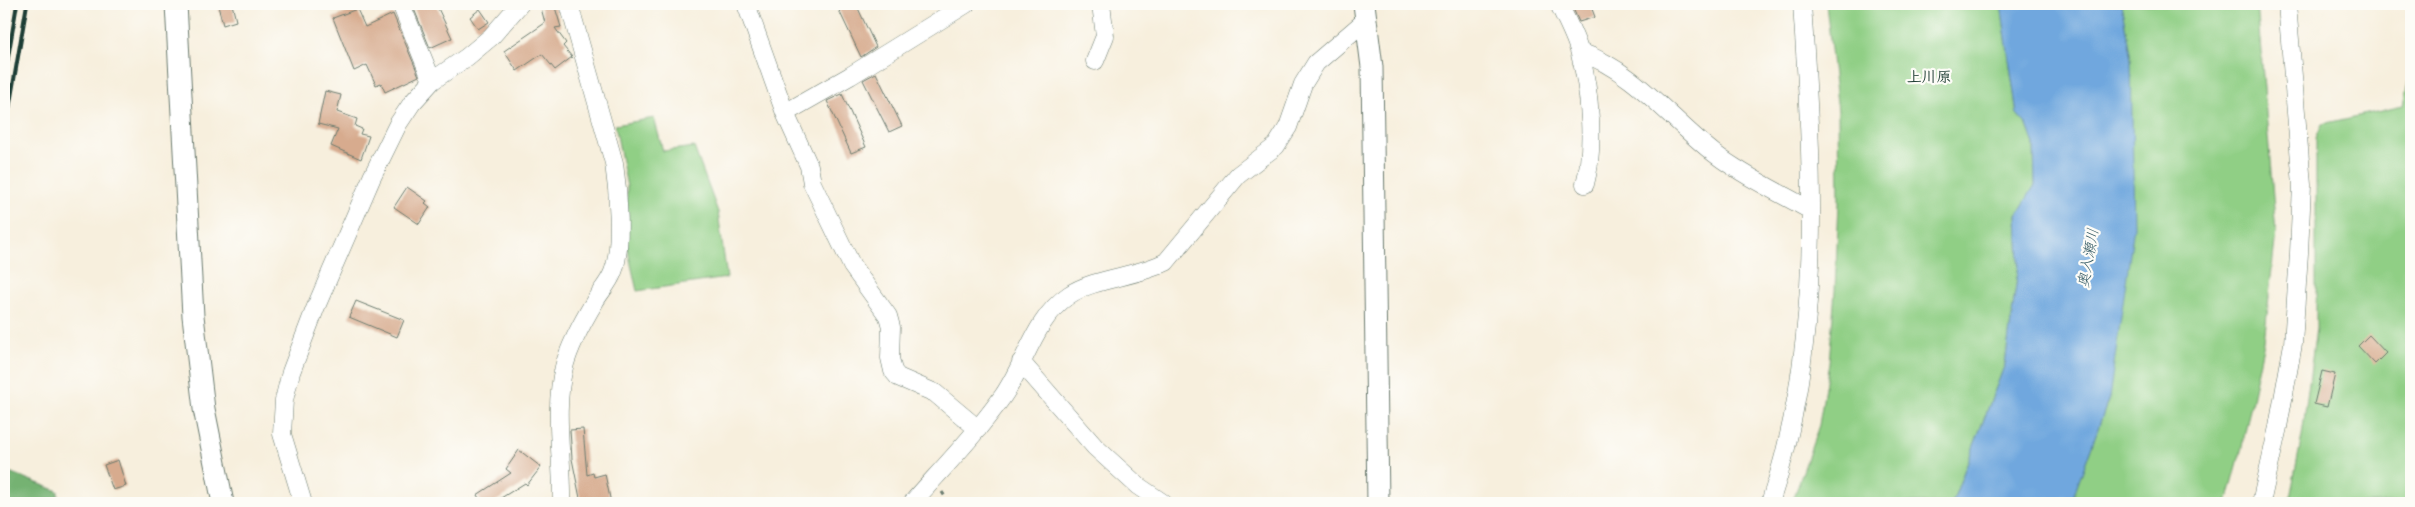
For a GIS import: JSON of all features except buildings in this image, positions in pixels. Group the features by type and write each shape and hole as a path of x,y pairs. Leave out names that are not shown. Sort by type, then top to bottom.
{"street":[{"path":"176,4 193,316 204,409 223,503"},
{"path":"401,4 432,81"},
{"path":"303,503 282,434 284,400 291,372 315,309 386,147 412,103 432,81 467,57 491,37 520,4"},
{"path":"562,503 562,457 558,412 564,365 577,334 613,273 618,242 618,188 614,163 569,4"},
{"path":"746,4 785,113 809,166 812,183 852,266 888,316 891,327 890,358 892,371 898,377 935,394 978,429"},
{"path":"785,113 850,76 966,4"},
{"path":"1095,61 1105,36 1101,4"},
{"path":"1559,4 1580,52 1591,134 1590,164 1585,184"},
{"path":"1770,503 1779,476 1799,380 1810,279 1810,129 1802,4"},
{"path":"2261,503 2278,427 2293,344 2299,253 2302,185 2288,4"},
{"path":"912,503 978,429 1004,394 1050,311 1070,295 1086,287 1149,270 1166,262 1238,175 1276,146 1288,127 1303,84 1316,63 1365,12"},
{"path":"1365,12 1372,67 1378,503"},
{"path":"1580,52 1599,58 1622,73 1716,155 1753,179 1810,210"},
{"path":"1021,362 1095,447 1138,486 1163,503"}],"green space":[{"path":"1826,4 2001,4 2017,114 2027,125 2034,144 2035,185 2017,215 2019,264 2005,364 1952,503 1792,503 1819,425 1829,362 1835,291 1839,203 1838,112"},
{"path":"2121,4 2257,4 2276,232 2264,342 2242,447 2227,503 2071,503 2109,398 2131,59"},
{"path":"2411,69 2411,503 2289,503 2302,436 2316,328 2316,138 2322,124 2403,106"},
{"path":"654,118 663,151 694,147 718,212 727,278 637,291 622,224 626,211 627,187 615,125"},
{"path":"4,470 58,491 58,503 4,503"}],"water":[{"name":"奥入瀬川","path":"2001,4 2121,4 2131,59 2134,227 2109,398 2071,503 1952,503 2005,364 2019,264 2017,215 2035,185 2034,144 2027,125 2017,114"}],"railway":[{"path":"4,81 17,4"},
{"path":"4,138 27,4"}],"district":[{"name":"上川原","path":"1929,77"}]}
